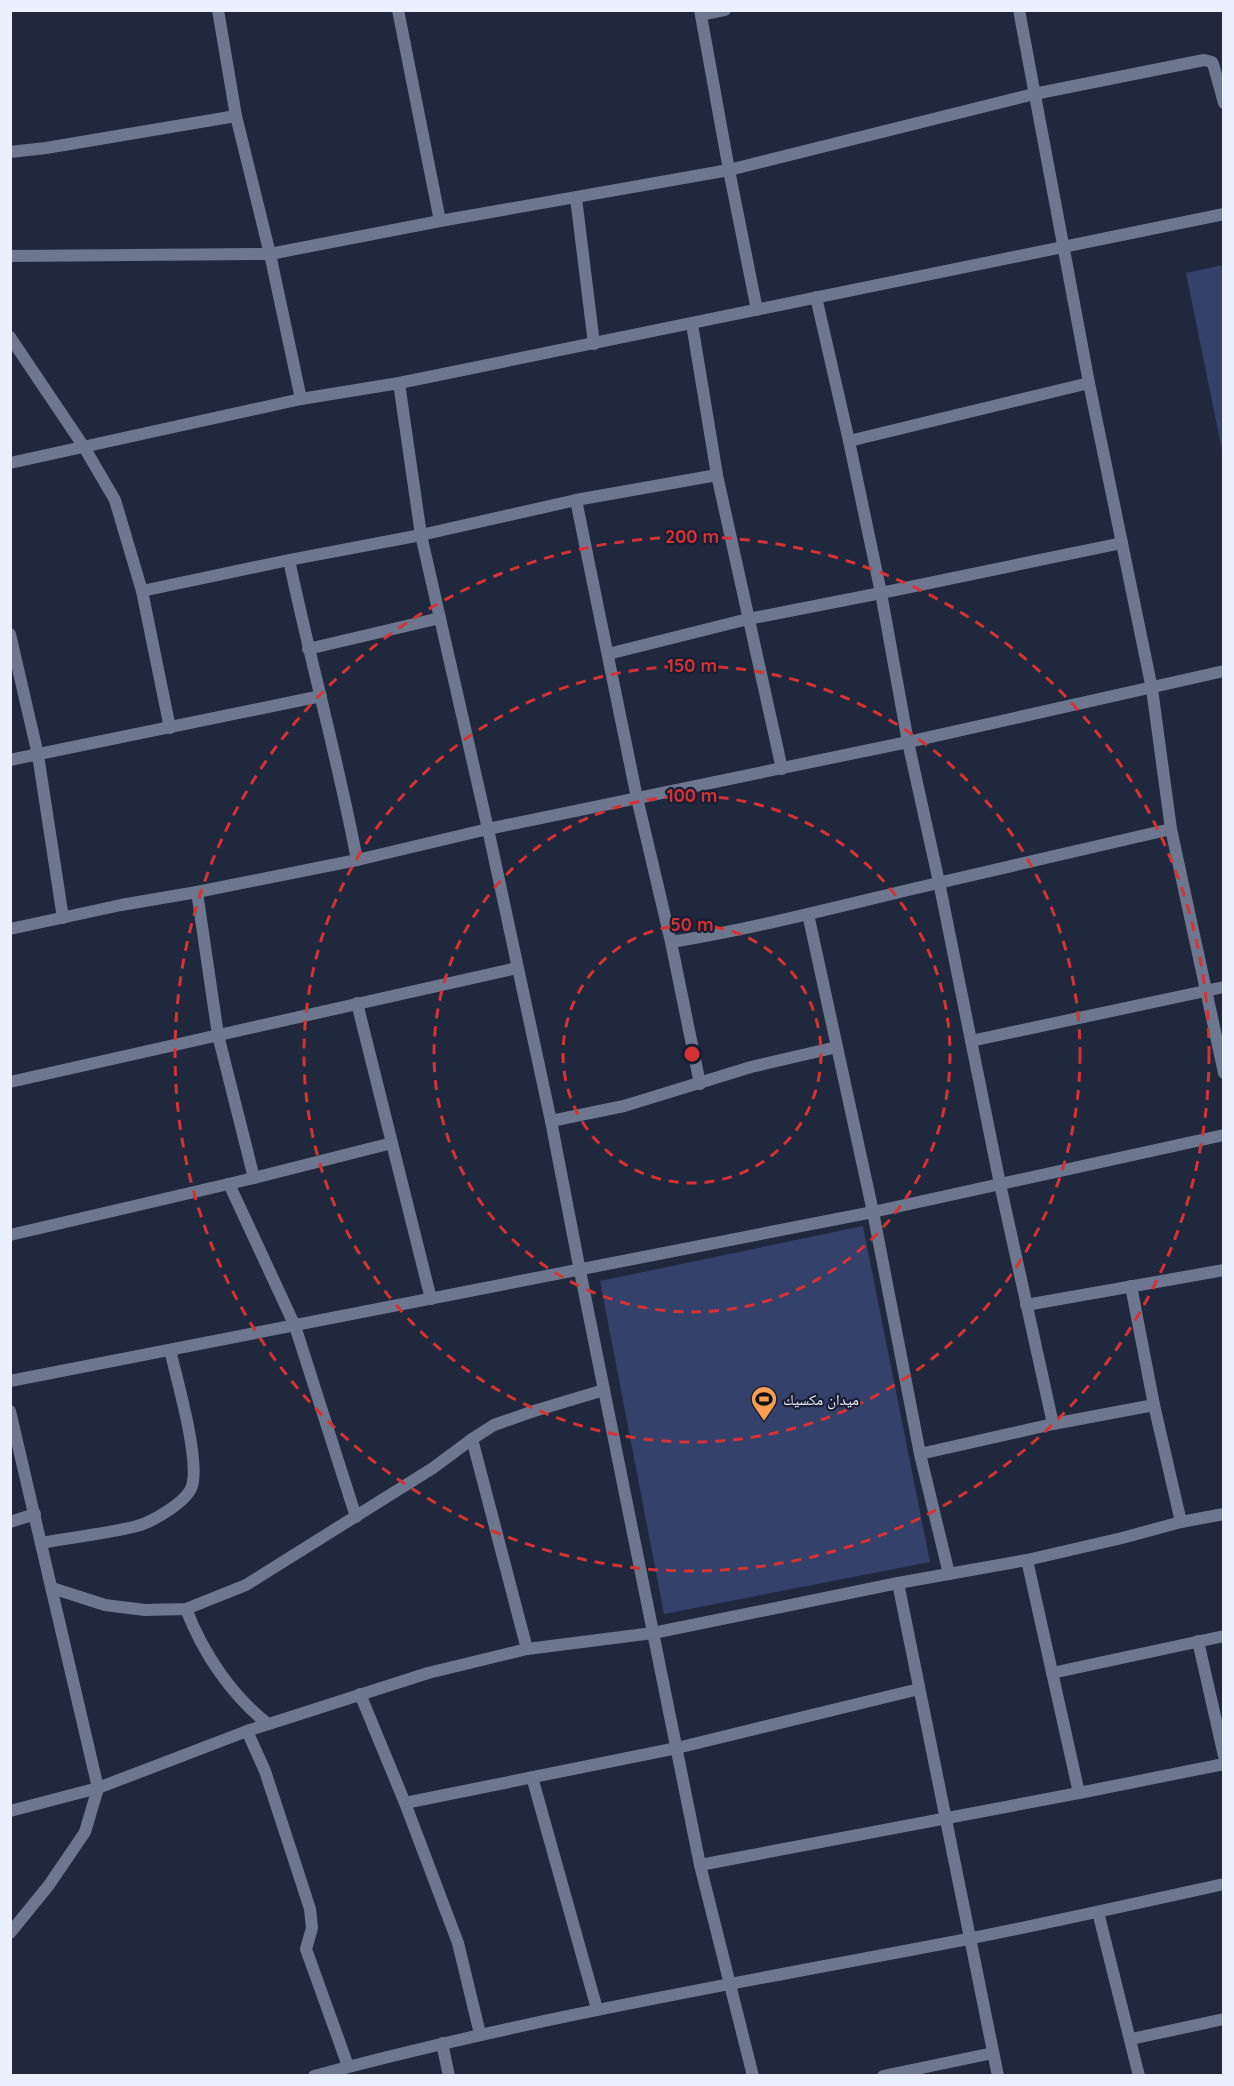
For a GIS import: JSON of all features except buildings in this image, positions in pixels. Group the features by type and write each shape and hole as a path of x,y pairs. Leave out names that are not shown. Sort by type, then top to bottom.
{"street":[{"path":"218,10 236,116 270,254 301,399"},
{"path":"398,10 440,221"},
{"path":"725,10 701,13 757,310"},
{"path":"1019,10 1062,247 1152,689 1171,830 1204,992 1224,1073"},
{"path":"10,256 270,254 440,221 729,170 1034,94 1208,60 1214,67 1224,103"},
{"path":"10,152 236,116"},
{"path":"576,198 594,344"},
{"path":"10,463 301,399 399,383 594,344 1224,214"},
{"path":"816,297 849,441 881,594 908,742 939,882 1000,1184 1053,1424"},
{"path":"692,324 717,475 782,769"},
{"path":"10,337 84,447 116,500 142,591 170,728"},
{"path":"399,383 421,535 551,1121 579,1270 700,1865 753,2076"},
{"path":"849,441 1089,383"},
{"path":"142,591 421,535 576,500 717,475"},
{"path":"576,500 637,798 671,942 700,1084"},
{"path":"608,654 748,619 881,594 1122,543"},
{"path":"289,560 308,649 343,785 357,860"},
{"path":"308,649 440,618"},
{"path":"10,634 38,755 63,918"},
{"path":"10,929 357,860 488,829 908,742 1224,671"},
{"path":"10,760 321,696"},
{"path":"671,942 728,933 939,882 1171,830"},
{"path":"197,892 218,1035 254,1178"},
{"path":"808,914 873,1212 920,1454 949,1574"},
{"path":"10,1082 517,968"},
{"path":"971,1041 1224,987"},
{"path":"357,1003 431,1299"},
{"path":"551,1121 624,1107 762,1064 837,1047"},
{"path":"10,1381 873,1212 1224,1135"},
{"path":"10,1235 392,1143"},
{"path":"229,1184 295,1326 356,1517"},
{"path":"1026,1305 1224,1270"},
{"path":"1131,1286 1154,1405 1181,1522"},
{"path":"41,1543 138,1526 159,1516 181,1501 192,1487 193,1459 170,1350"},
{"path":"52,1587 105,1605 145,1610 186,1609 246,1585 433,1468 494,1425 604,1390"},
{"path":"920,1454 1053,1424 1154,1405"},
{"path":"10,1411 98,1788 85,1832 49,1885 10,1933"},
{"path":"472,1439 528,1649"},
{"path":"10,1522 35,1514"},
{"path":"10,1811 98,1788 247,1731 428,1672 528,1649 653,1633 898,1583 1027,1560 1181,1522 1224,1514"},
{"path":"1027,1560 1079,1793"},
{"path":"898,1583 999,2076"},
{"path":"186,1609 198,1639 234,1690 249,1708 268,1724"},
{"path":"1052,1673 1224,1636"},
{"path":"1198,1641 1224,1756"},
{"path":"405,1803 676,1748 919,1689"},
{"path":"360,1694 405,1803 458,1943 480,2034"},
{"path":"247,1731 265,1771 310,1909 312,1928 306,1949 348,2066"},
{"path":"700,1865 1224,1764"},
{"path":"532,1777 597,2009"},
{"path":"314,2076 480,2034 597,2009 969,1938 1224,1884"},
{"path":"1098,1912 1139,2076"},
{"path":"1131,2039 1224,2019"},
{"path":"442,2043 449,2076"},
{"path":"883,2076 993,2053"}],"shaded area":[{"path":"1224,265 1223,455 1186,273"},
{"name":"ميدان مكسيك","path":"863,1226 930,1562 664,1614 600,1281"}],"place":[{"name":"ميدان مكسيك","path":"764,1422"}]}
